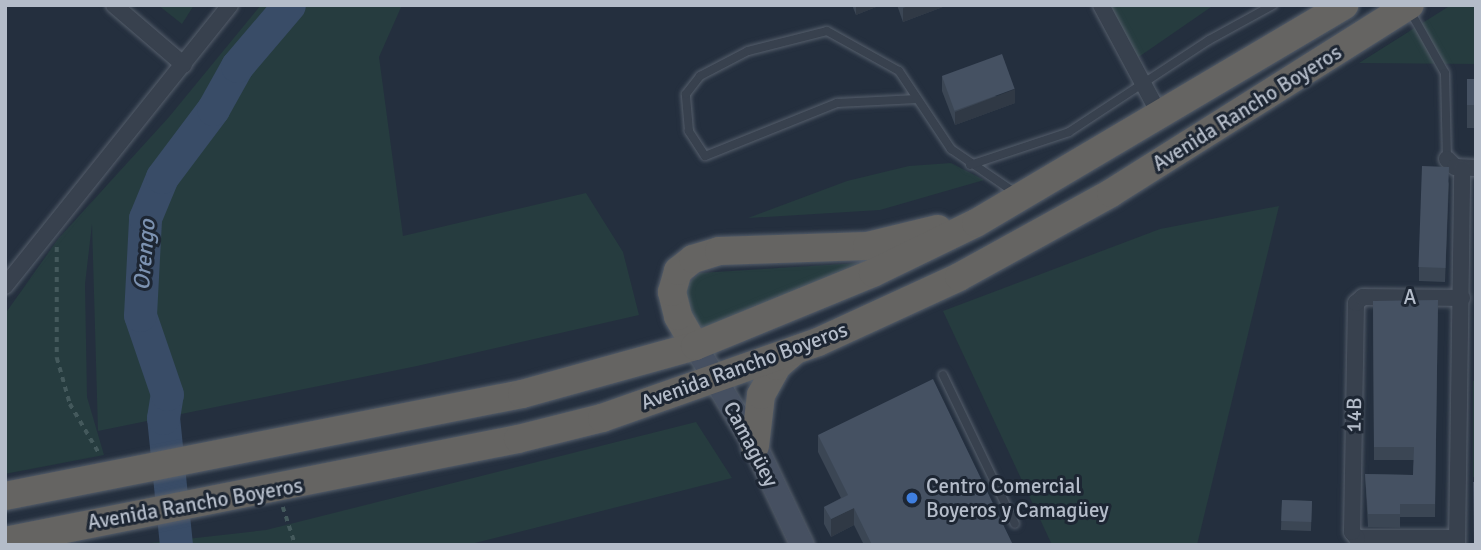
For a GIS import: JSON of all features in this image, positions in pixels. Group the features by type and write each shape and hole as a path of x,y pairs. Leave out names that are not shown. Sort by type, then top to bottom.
{"highway":[{"name":"Avenida Rancho Boyeros","path":"5,496 118,471 522,394 695,346 873,273 1023,198 1344,5"},
{"name":"Avenida Rancho Boyeros","path":"5,541 277,490 518,439 602,418 818,342 959,277 1111,193 1409,6"},
{"path":"695,346 678,316 672,292 678,271 693,259 719,251 867,246 928,232 1023,198"},
{"path":"755,446 758,405 772,374 795,351 818,342"}],"main road":[{"name":"Camagüey","path":"695,346 755,446 802,545"}],"street":[{"path":"114,5 184,65"},
{"path":"5,286 230,5"},
{"path":"1101,5 1161,117"},
{"path":"1447,159 1469,168 1462,298 1457,541"},
{"name":"A","path":"1358,299 1462,298"},
{"name":"14B","path":"1358,299 1352,532 1357,538 1457,541"}],"lane":[{"path":"970,165 1069,132 1142,83 1273,5"},
{"path":"1409,6 1445,73 1447,159"},
{"path":"917,99 837,103 705,156 689,131 686,94 700,76 748,51 827,31 900,71 951,149 970,165 1023,198"},
{"path":"943,375 1015,524"}],"path":[{"path":"59,220 57,358 70,404 95,450 118,471"},
{"path":"277,490 295,545"}],"green space":[{"path":"158,5 194,5 182,24"},
{"path":"261,5 402,5 379,57 403,236 586,193 623,252 639,315 417,366 98,431 92,224 85,284 87,397 104,455 5,474 5,314 58,239 169,117"},
{"path":"1095,5 1214,5 1127,65"},
{"path":"1451,5 1476,5 1476,64 1359,63"},
{"path":"951,163 984,180 880,210 748,218 847,181 909,166"},
{"path":"1279,206 1197,545 1052,545 943,311 1160,229"},
{"path":"859,263 709,328 699,327 685,300 688,284 699,273"},
{"path":"1473,381 1476,381 1476,477 1473,477"},
{"path":"696,422 732,478 467,545 133,545 266,530"}],"building":[{"path":"1002,54 1015,89 955,111 942,76"},
{"path":"1467,79 1476,79 1476,105 1467,105"},
{"path":"1422,166 1449,167 1445,268 1418,267"},
{"path":"1438,300 1435,504 1400,504 1400,514 1368,514 1365,474 1413,475 1414,447 1374,447 1373,301"},
{"name":"Centro Comercial Boyeros y Camagüey","path":"933,379 1013,545 872,545 854,508 831,519 824,507 848,495 818,435"},
{"path":"1473,482 1476,482 1476,545 1474,545"},
{"path":"1282,500 1312,501 1311,522 1281,521"}],"waterway":[{"name":"Orengo","path":"176,545 163,418 167,394 140,315 145,218 162,177 213,109 237,66 289,5"}],"place":[{"name":"Centro Comercial Boyeros y Camagüey","path":"912,498"}]}
